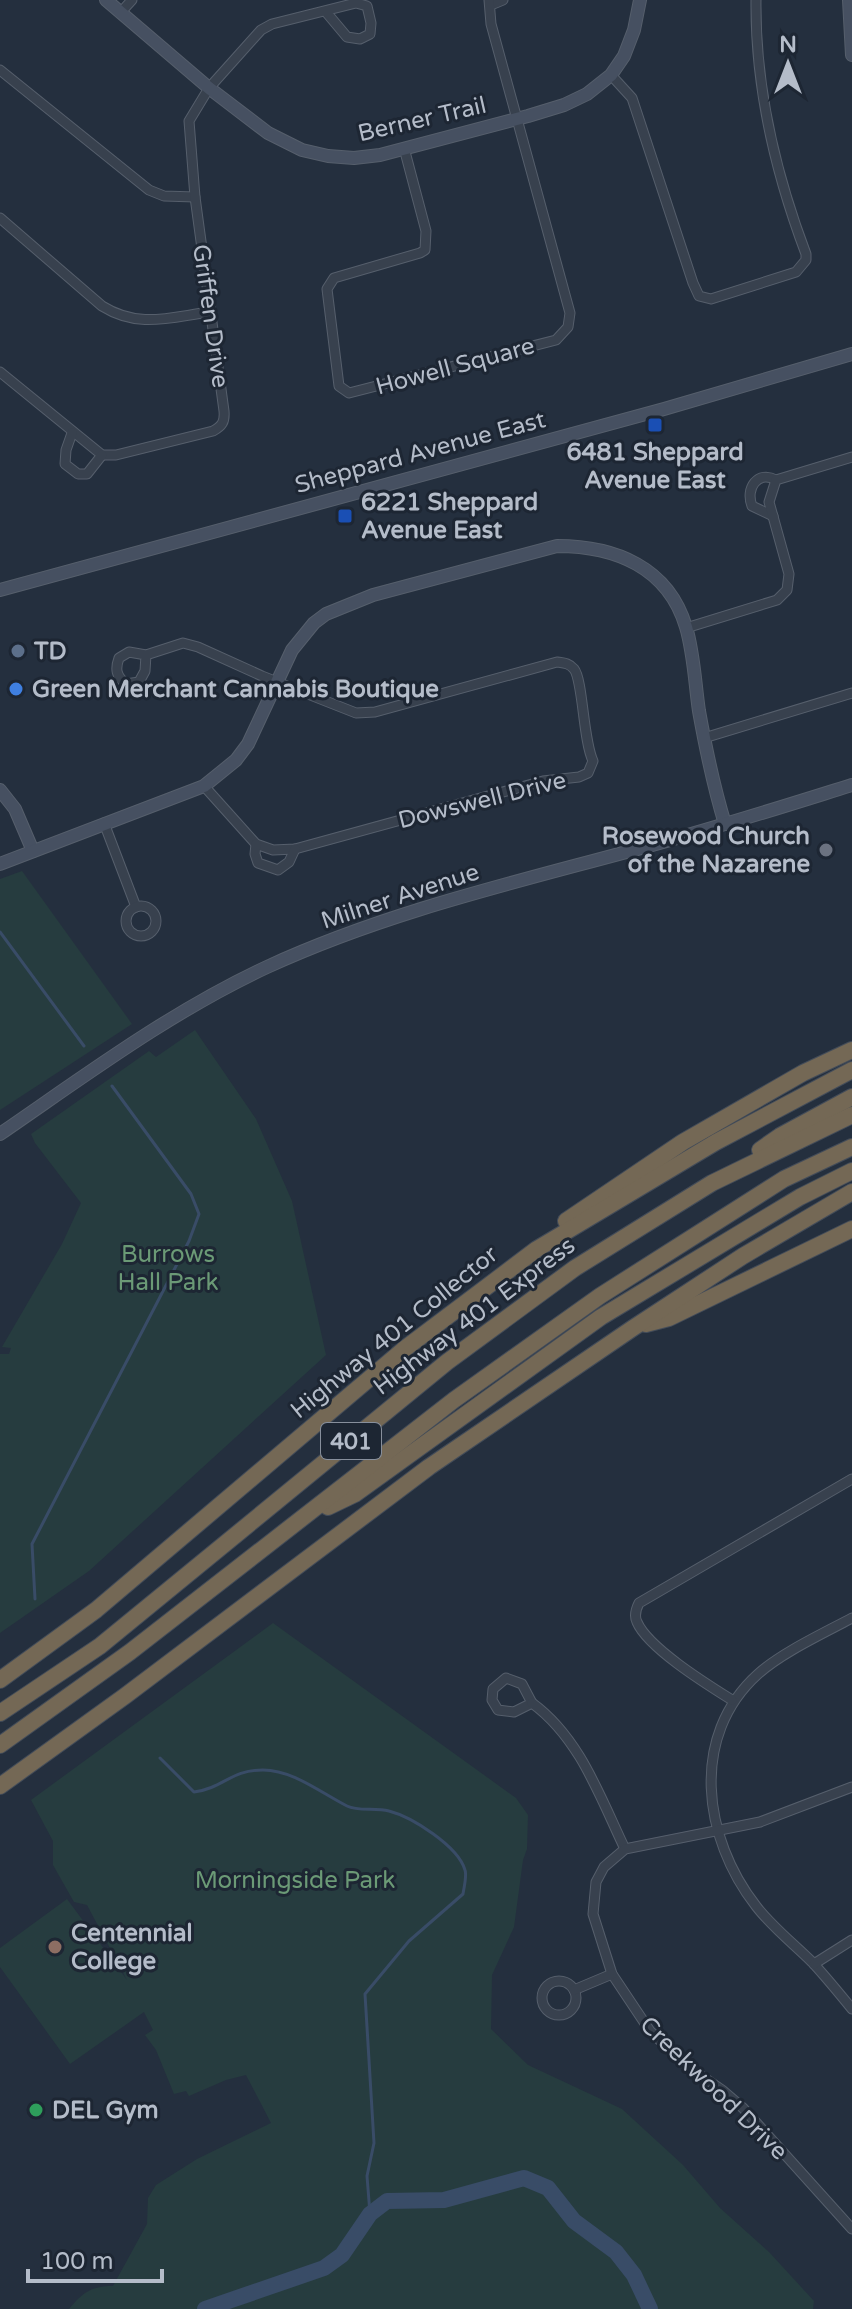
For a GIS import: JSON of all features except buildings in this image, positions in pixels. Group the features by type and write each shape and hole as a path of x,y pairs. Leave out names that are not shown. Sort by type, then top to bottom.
{"highway":[{"path":"803,1073 819,1057 852,1041"},
{"path":"537,1249 570,1217 658,1159 803,1073 852,1050"},
{"name":"Highway 401 Collector","path":"0,1680 96,1610 403,1350 537,1249 716,1142 852,1070"},
{"path":"712,1183 780,1136 852,1097"},
{"name":"Highway 401 Express","path":"0,1713 100,1646 447,1362 575,1268 712,1183 852,1115"},
{"name":"401","path":"0,1745 130,1652 454,1400 600,1296 784,1179 852,1147"},
{"path":"297,1521 355,1494 601,1317 800,1197 852,1171"},
{"name":"401","path":"0,1786 429,1467 743,1256 852,1192"},
{"path":"633,1328 669,1318 852,1229"}],"main road":[{"name":"Berner Trail","path":"106,0 209,88 268,133 302,150 354,158 517,118 564,105 587,94 611,75 624,56 634,30 640,0"},
{"path":"849,0 852,55"},
{"name":"Sheppard Avenue East","path":"0,590 664,409 852,354"},
{"path":"0,864 204,786 236,760 248,744 292,650 314,623 341,606 557,546 587,546 612,551 648,571 677,606 686,628 704,738 725,824"},
{"name":"Milner Avenue","path":"0,1134 173,1018 285,959 365,927 476,892 725,824 852,785"},
{"path":"0,790 15,809 33,851"}],"street":[{"path":"121,12 132,0"},
{"path":"503,0 490,3 491,24 517,118"},
{"path":"611,75 632,98 682,254 699,296 711,299 796,272 806,260 806,254 783,187 763,105 756,0"},
{"name":"Griffen Drive","path":"72,433 65,464 71,471 87,474 102,455 129,452 221,427 225,420 195,197 189,121 209,88 261,30 272,24 356,3 367,6 370,34 360,39 347,37 326,12"},
{"path":"0,70 149,190 164,196 195,197"},
{"name":"Howell Square","path":"404,148 426,231 425,250 340,275 327,289 335,370 339,386 349,393 556,340 565,332 570,313 517,118"},
{"path":"0,218 115,314 129,320 145,320 210,312"},
{"path":"0,372 102,455"},
{"path":"773,516 752,506 749,499 754,482 759,477 776,480 852,457"},
{"path":"686,628 777,600 784,594 790,581 769,502 776,480"},
{"path":"146,655 183,643 277,682"},
{"name":"Dowswell Drive","path":"204,786 256,844 273,850 295,849 543,781 579,777 588,773 593,761 577,673 567,663 557,662 375,712 356,713 277,682"},
{"path":"704,738 852,693"},
{"path":"104,823 136,907"},
{"name":"Dowswell Drive","path":"256,844 258,863 278,870 289,862 295,849"},
{"path":"732,1700 678,1663 646,1634 637,1622 639,1603 852,1479"},
{"path":"852,1618 761,1671 732,1700 718,1730 712,1763 712,1800 718,1831 734,1870 756,1906 814,1964 852,2009"},
{"path":"532,1703 514,1712 503,1712 492,1700 493,1689 500,1680 512,1678 522,1684 532,1703 558,1724 587,1769 625,1849 760,1822 852,1787"},
{"name":"Creekwood Drive","path":"625,1849 604,1867 593,1897 593,1914 612,1974 650,2031 687,2066 743,2108 852,2229"},
{"path":"814,1964 852,1940"},
{"path":"574,1990 612,1974"}],"green space":[{"path":"22,871 132,1024 0,1110 0,879"},
{"name":"Burrows Hall Park","path":"195,1030 256,1119 292,1201 326,1355 89,1571 0,1633 0,1354 9,1354 11,1348 2,1347 62,1244 81,1203 31,1134 149,1051 156,1057"},
{"name":"Morningside Park","path":"273,1623 516,1798 528,1815 527,1849 514,1927 492,1975 491,2029 528,2065 622,2109 683,2165 720,2208 769,2252 814,2301 813,2309 69,2309 88,2291 113,2286 147,2224 148,2198 156,2185 197,2159 271,2123 246,2075 189,2096 186,2091 174,2094 156,2050 145,2035 153,2030 144,2012 70,2064 0,1967 0,1948 67,1899 127,1980 87,1905 74,1902 53,1865 53,1841 31,1800"}],"waterway":[{"path":"0,932 84,1046"},
{"path":"35,1599 32,1544 189,1241 199,1214 191,1194 112,1086"},
{"path":"160,1758 194,1792 252,1771 285,1774 352,1808 399,1814 444,1842 461,1861 466,1878 463,1894 409,1941 365,1994 374,2143 367,2176 370,2214"},
{"path":"205,2309 324,2268 342,2255 370,2214 387,2201 444,2200 524,2178 548,2188 574,2221 616,2252 634,2275 650,2309"}],"place":[{"name":"6481 Sheppard Avenue East","path":"655,425"},
{"name":"6221 Sheppard Avenue East","path":"345,516"},
{"name":"TD","path":"18,651"},
{"name":"Green Merchant Cannabis Boutique","path":"16,689"},
{"name":"Rosewood Church of the Nazarene","path":"826,850"},
{"name":"Centennial College","path":"55,1947"},
{"name":"DEL Gym","path":"36,2110"}]}
